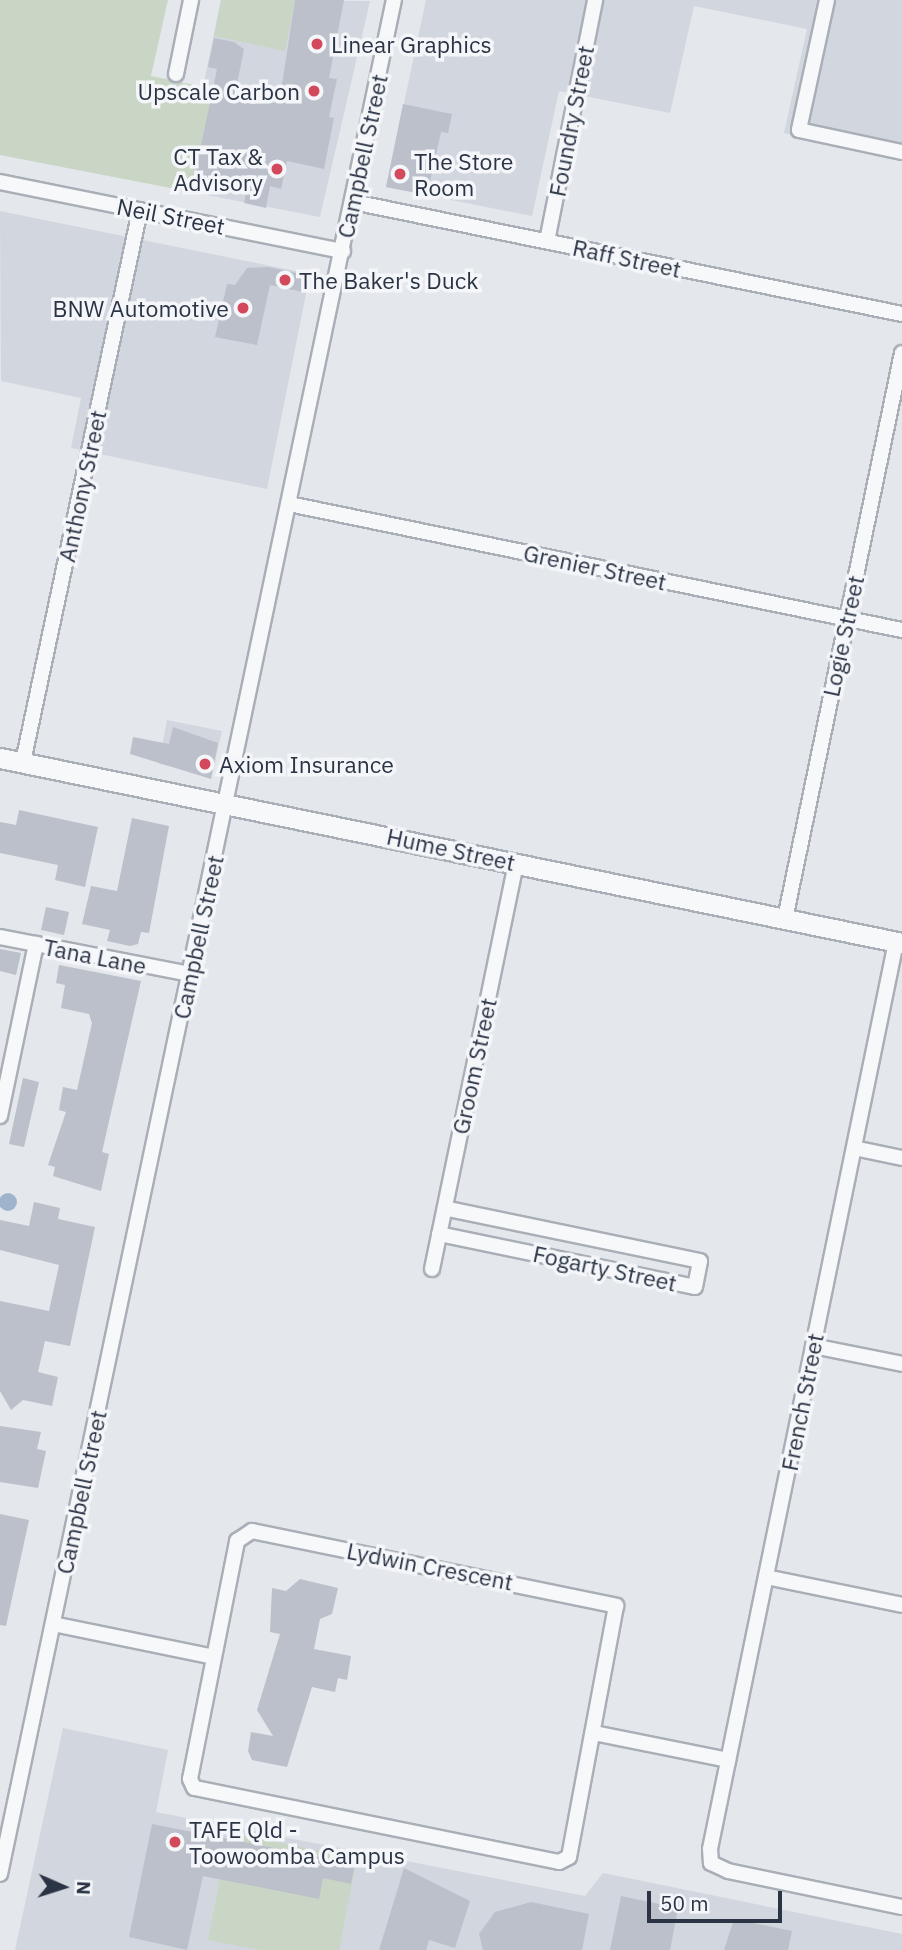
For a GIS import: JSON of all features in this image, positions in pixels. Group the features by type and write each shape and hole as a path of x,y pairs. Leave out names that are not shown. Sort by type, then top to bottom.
{"street":[{"path":"176,74 191,0"},
{"name":"Campbell Street","path":"0,1874 394,0"},
{"name":"Foundry Street","path":"547,241 595,0"},
{"path":"827,0 799,130 902,152"},
{"name":"Neil Street","path":"0,182 343,251"},
{"name":"Raff Street","path":"353,202 902,313"},
{"name":"Anthony Street","path":"23,762 140,210"},
{"name":"Logie Street","path":"785,919 902,353"},
{"name":"Grenier Street","path":"289,504 902,630"},
{"name":"Hume Street","path":"0,758 899,942"},
{"name":"Groom Street","path":"432,1269 516,863"},
{"name":"Tana Lane","path":"0,937 191,974"},
{"name":"French Street","path":"899,942 728,1760 711,1863 902,1907"},
{"path":"0,1116 36,944"},
{"path":"854,1148 902,1158"},
{"name":"Fogarty Street","path":"439,1234 695,1286 701,1261 445,1208"},
{"path":"813,1346 902,1364"},
{"name":"Lydwin Crescent","path":"245,1531 611,1602 618,1613 594,1733 571,1854 563,1861 198,1790 190,1779 237,1541 245,1531"},
{"path":"766,1577 902,1605"},
{"path":"53,1624 214,1657"},
{"path":"594,1733 728,1760"}],"shaded area":[{"path":"221,0 370,1 320,217 191,192 213,90 203,87"},
{"path":"426,0 902,0 902,158 784,133 807,29 694,6 670,113 559,91 532,216 386,187"},
{"path":"0,211 310,274 267,489 71,448 81,398 1,381"},
{"path":"167,720 222,731 212,775 159,764"},
{"name":"TAFE Qld - Toowoomba Campus","path":"63,1728 168,1750 156,1812 585,1896 603,1873 902,1934 902,1950 15,1950"}],"green space":[{"path":"0,0 168,0 151,76 213,89 191,192 0,155"},
{"path":"221,0 295,0 285,51 214,36"},
{"path":"229,1833 357,1858 339,1950 260,1950 208,1940"}],"water":[{"path":"4,1193 12,1193 17,1202 15,1209 4,1211 -1,1206 -1,1198"}],"building":[{"path":"295,0 344,0 329,78 337,79 329,117 334,118 324,169 287,161 281,189 270,186 266,208 244,203 246,194 193,183 217,69 208,67 214,38 234,42 244,49 235,94 279,104"},
{"path":"403,104 452,114 448,133 441,132 427,195 386,187"},
{"path":"268,267 306,275 303,292 270,285 257,345 215,337 227,284 235,285 247,268"},
{"path":"173,727 218,743 211,779 130,754 133,737 169,744"},
{"path":"19,810 98,827 85,887 55,880 58,865 0,853 0,822 16,825"},
{"path":"132,818 169,826 149,933 141,932 138,944 130,946 107,941 110,930 82,924 91,886 117,891"},
{"path":"46,907 69,912 64,935 41,930"},
{"path":"0,949 21,953 16,975 0,971"},
{"path":"59,965 141,981 102,1152 109,1154 101,1191 53,1176 55,1167 48,1165 66,1112 59,1110 63,1087 77,1090 92,1023 89,1014 61,1008 65,985 56,983"},
{"path":"23,1078 39,1082 24,1147 9,1144"},
{"path":"34,1202 60,1208 58,1219 95,1227 70,1346 45,1341 38,1372 58,1377 52,1406 23,1400 11,1410 0,1391 0,1301 49,1311 59,1265 0,1250 0,1220 29,1226"},
{"path":"0,1426 41,1432 37,1449 46,1451 38,1488 0,1482"},
{"path":"0,1514 29,1520 6,1626 0,1625"},
{"path":"300,1579 338,1588 332,1614 320,1619 314,1649 351,1656 347,1680 338,1678 335,1692 312,1687 287,1767 252,1760 248,1751 251,1732 273,1736 257,1710 280,1634 270,1632 272,1588 286,1591"},
{"path":"152,1824 355,1864 351,1884 323,1878 319,1899 203,1876 187,1950 129,1937"},
{"path":"404,1868 470,1901 455,1948 429,1940 426,1950 379,1950"},
{"path":"621,1896 678,1908 670,1950 610,1950"},
{"path":"531,1902 589,1914 582,1950 483,1950 479,1934 495,1912"},
{"path":"734,1919 792,1931 788,1950 724,1950"}],"place":[{"name":"Linear Graphics","path":"317,44"},
{"name":"Upscale Carbon","path":"314,91"},
{"name":"CT Tax & Advisory","path":"277,169"},
{"name":"The Store Room","path":"400,174"},
{"name":"The Baker's Duck","path":"285,280"},
{"name":"BNW Automotive","path":"243,308"},
{"name":"Axiom Insurance","path":"205,764"},
{"name":"TAFE Qld - Toowoomba Campus","path":"175,1842"}]}
